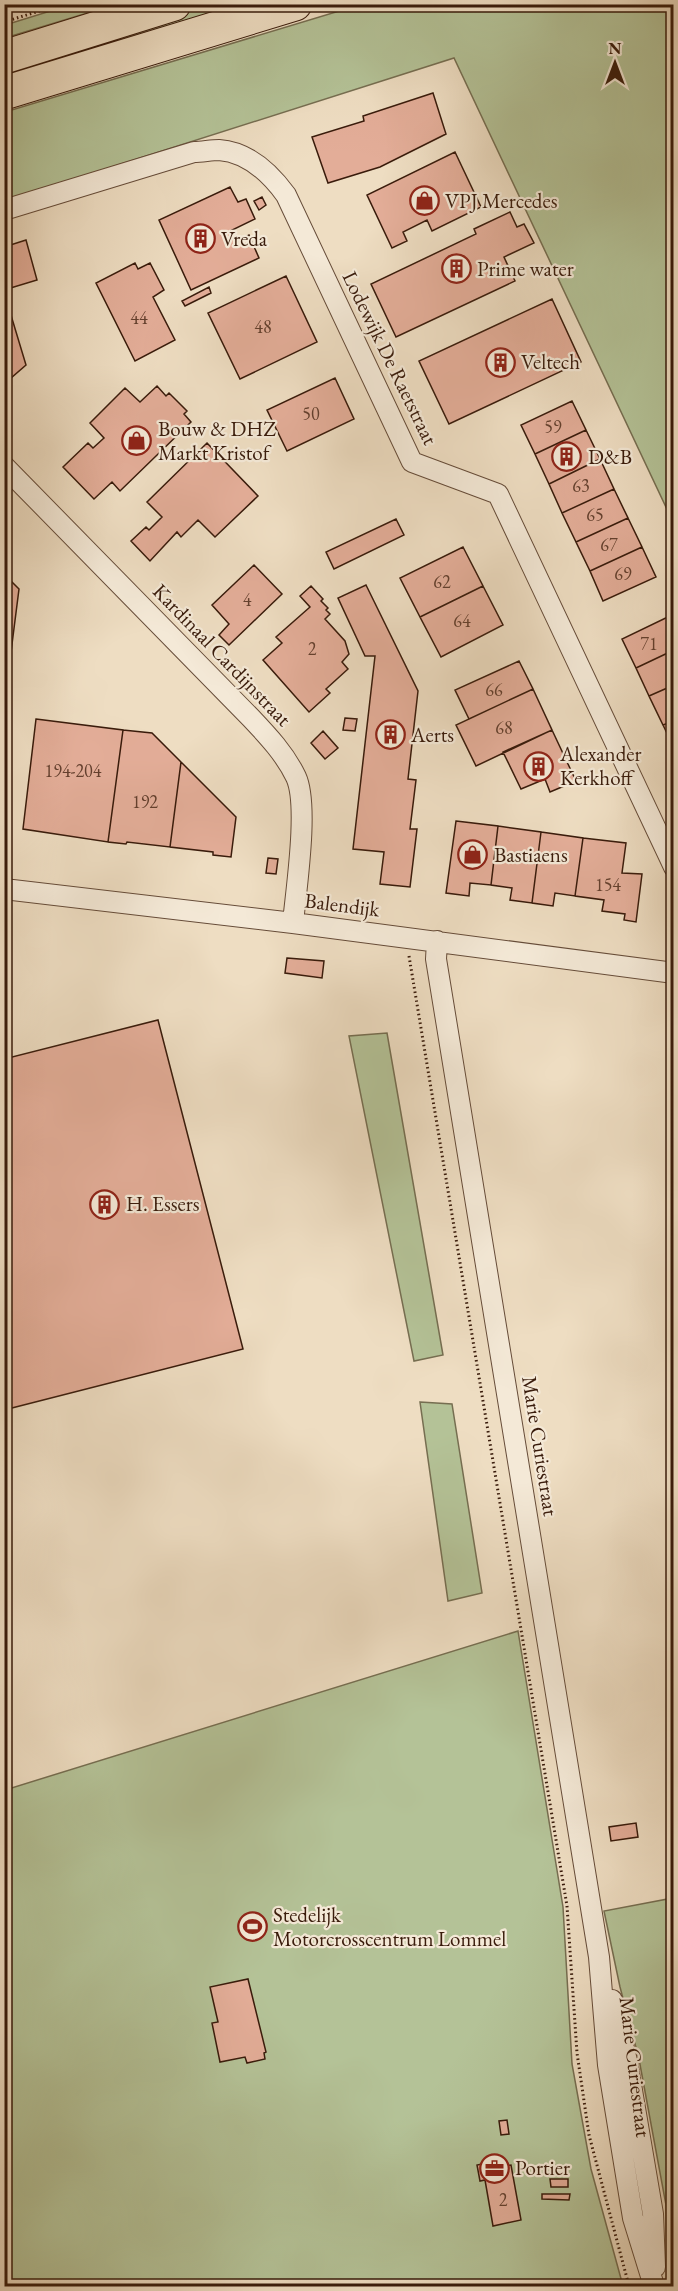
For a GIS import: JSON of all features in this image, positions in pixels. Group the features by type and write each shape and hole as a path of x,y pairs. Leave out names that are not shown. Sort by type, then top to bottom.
{"highway":[{"path":"4,57 174,4"},
{"path":"4,93 295,4"}],"street":[{"name":"Lodewijk De Raetstraat","path":"4,210 194,152 220,150 240,156 260,167 275,180 286,195 412,462 498,494 674,867"},
{"name":"Kardinaal Cardijnstraat","path":"4,466 251,718 285,758 297,778 301,801 293,923"},
{"name":"Balendijk","path":"4,889 437,941 674,973"},
{"name":"Marie Curiestraat","path":"437,941 436,959 465,1142 599,1957 609,2065 633,2218 654,2286 653,2214 629,2072 599,1957"}],"path":[{"path":"4,22 62,4"},
{"path":"410,956 567,1906 577,2053 589,2135 629,2286"}],"green space":[{"path":"73,4 114,5 5,38 5,25"},
{"path":"210,5 262,5 5,83 4,73 14,65"},
{"path":"359,5 673,5 673,522 454,58 5,201 5,112"},
{"path":"387,1033 443,1355 414,1361 349,1036"},
{"path":"420,1402 452,1404 482,1593 448,1601"},
{"name":"Stedelijk Motorcrosscentrum Lommel","path":"518,1631 563,1907 572,2064 591,2169 623,2286 5,2286 5,1790"},
{"path":"673,1898 674,2286 671,2286 667,2261 666,2205 639,2059 620,1987 604,1911"}],"building":[{"path":"433,93 446,134 380,167 328,183 312,137 364,121 363,116"},
{"name":"VPJ Mercedes","path":"455,152 481,207 432,231 427,220 403,232 407,241 392,248 367,195"},
{"name":"Vreda","path":"230,187 238,202 246,199 255,219 230,231 235,242 249,235 259,258 191,290 159,220"},
{"path":"262,197 266,205 259,210 254,201"},
{"name":"Prime water","path":"510,212 517,227 524,224 534,243 504,257 515,281 396,337 371,284 476,234 474,229"},
{"path":"26,240 37,280 4,290 4,247"},
{"path":"135,263 138,269 150,263 164,290 153,297 175,340 135,361 96,283"},
{"path":"286,276 317,342 240,379 208,313"},
{"path":"209,287 211,293 185,306 182,301"},
{"path":"4,292 26,365 4,384"},
{"name":"Veltech","path":"552,299 581,362 449,424 419,361"},
{"path":"335,378 354,419 287,451 267,410"},
{"name":"Bouw & DHZ Markt Kristof","path":"157,386 166,396 169,393 187,411 184,414 191,422 120,491 112,482 94,499 63,467 88,443 93,448 104,438 90,423 125,388 140,402"},
{"path":"572,401 586,430 535,454 521,425"},
{"name":"D&B","path":"586,430 600,459 549,484 535,454"},
{"path":"207,443 258,496 215,537 198,520 181,537 177,532 150,561 131,541 146,527 149,530 162,517 147,502"},
{"path":"600,459 614,489 562,513 549,484"},
{"path":"614,489 628,518 576,542 562,513"},
{"path":"628,518 642,547 590,571 576,542"},
{"path":"396,519 404,535 334,569 326,552"},
{"path":"463,547 483,586 420,617 400,578"},
{"path":"642,547 656,577 603,601 590,571"},
{"path":"254,565 282,594 229,645 219,635 229,624 212,605"},
{"path":"4,574 19,589 4,707"},
{"name":"Aerts","path":"366,585 418,691 408,779 416,780 410,829 417,829 410,887 380,884 384,852 353,849 375,656 365,656 338,598"},
{"path":"311,586 323,599 321,601 330,614 325,619 345,641 349,654 342,662 348,669 326,689 330,693 309,712 263,660 282,643 276,637 310,607 300,596"},
{"path":"483,586 503,625 441,657 420,617"},
{"path":"674,614 674,650 636,668 622,639"},
{"path":"674,650 674,685 649,696 636,668"},
{"path":"519,661 533,689 469,719 455,690"},
{"path":"674,685 674,721 663,725 649,696"},
{"path":"533,689 552,730 476,766 456,725"},
{"path":"345,718 357,719 355,731 343,730"},
{"path":"36,719 123,730 108,842 23,829"},
{"path":"674,721 674,748 663,725"},
{"path":"123,730 152,733 181,762 170,847 108,842"},
{"name":"Alexander Kerkhoff","path":"552,730 576,781 550,792 545,779 521,789 503,752"},
{"path":"323,731 338,748 325,759 311,743"},
{"path":"181,762 236,817 231,857 213,855 213,852 170,847"},
{"name":"Bastiaens","path":"456,821 498,826 491,885 470,883 469,896 446,893"},
{"path":"498,826 541,832 532,903 510,900 512,888 491,885"},
{"path":"541,832 583,838 575,896 555,893 553,906 532,903"},
{"path":"583,838 626,843 622,873 642,874 636,922 624,920 625,914 602,911 604,900 575,896"},
{"path":"268,858 278,859 276,874 266,873"},
{"path":"287,958 324,961 322,978 285,973"},
{"name":"H. Essers","path":"158,1020 243,1349 4,1410 4,1059"},
{"path":"636,1823 638,1837 611,1841 609,1827"},
{"path":"248,1979 266,2052 264,2053 265,2059 247,2063 245,2057 220,2062 212,2023 218,2022 210,1987"},
{"path":"507,2120 509,2134 501,2135 499,2121"},
{"path":"497,2161 498,2167 511,2165 521,2220 493,2226 485,2180 480,2181 477,2165"},
{"path":"550,2179 568,2179 568,2187 551,2187"},
{"path":"542,2194 570,2194 569,2200 542,2199"}],"place":[{"name":"VPJ Mercedes","path":"424,201"},
{"name":"Vreda","path":"200,239"},
{"name":"Prime water","path":"456,269"},
{"name":"Veltech","path":"500,362"},
{"name":"Bouw & DHZ Markt Kristof","path":"137,441"},
{"name":"D&B","path":"567,457"},
{"name":"Aerts","path":"390,735"},
{"name":"Alexander Kerkhoff","path":"539,766"},
{"name":"Bastiaens","path":"473,855"},
{"name":"H. Essers","path":"105,1204"},
{"name":"Stedelijk Motorcrosscentrum Lommel","path":"252,1927"},
{"name":"Portier","path":"494,2168"}]}
